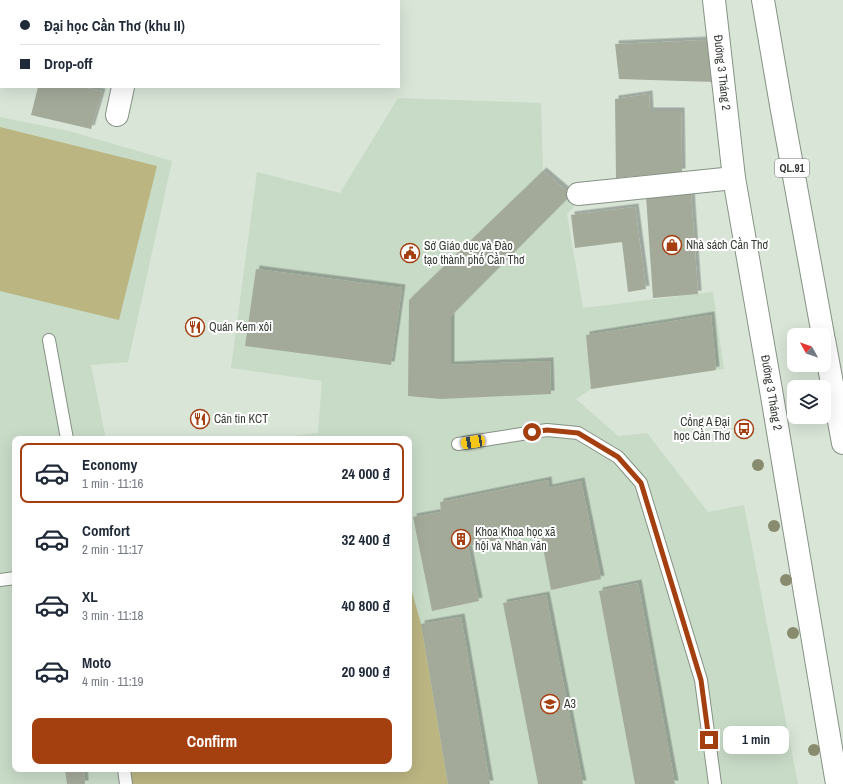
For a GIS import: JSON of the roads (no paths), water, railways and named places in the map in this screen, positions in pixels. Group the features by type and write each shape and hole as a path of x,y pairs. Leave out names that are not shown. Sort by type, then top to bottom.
{"main road":[{"name":"Đường 3 Tháng 2","path":"714,0 734,178 838,784"},
{"name":"QL.91","path":"763,0 822,328"},
{"path":"117,115 123,88"},
{"path":"578,194 734,178"},
{"path":"830,372 843,443"}],"lane":[{"path":"48,340 66,436"},
{"path":"458,444 547,430 578,433 618,457 641,483 701,680 715,784"},
{"path":"0,580 12,578"},
{"path":"124,772 126,784"}],"place":[{"name":"Nhà sách Cần Thơ","path":"672,245"},
{"name":"Sở Giáo dục và Đào tạo thành phố Cần Thơ","path":"410,253"},
{"name":"Quán Kem xôi","path":"195,327"},
{"name":"Căn tin KCT","path":"200,419"},
{"name":"Cổng A Đại học Cần Thơ","path":"744,429"},
{"name":"Khoa Khoa học xã hội và Nhân văn","path":"461,539"},
{"name":"A3","path":"550,704"}]}
